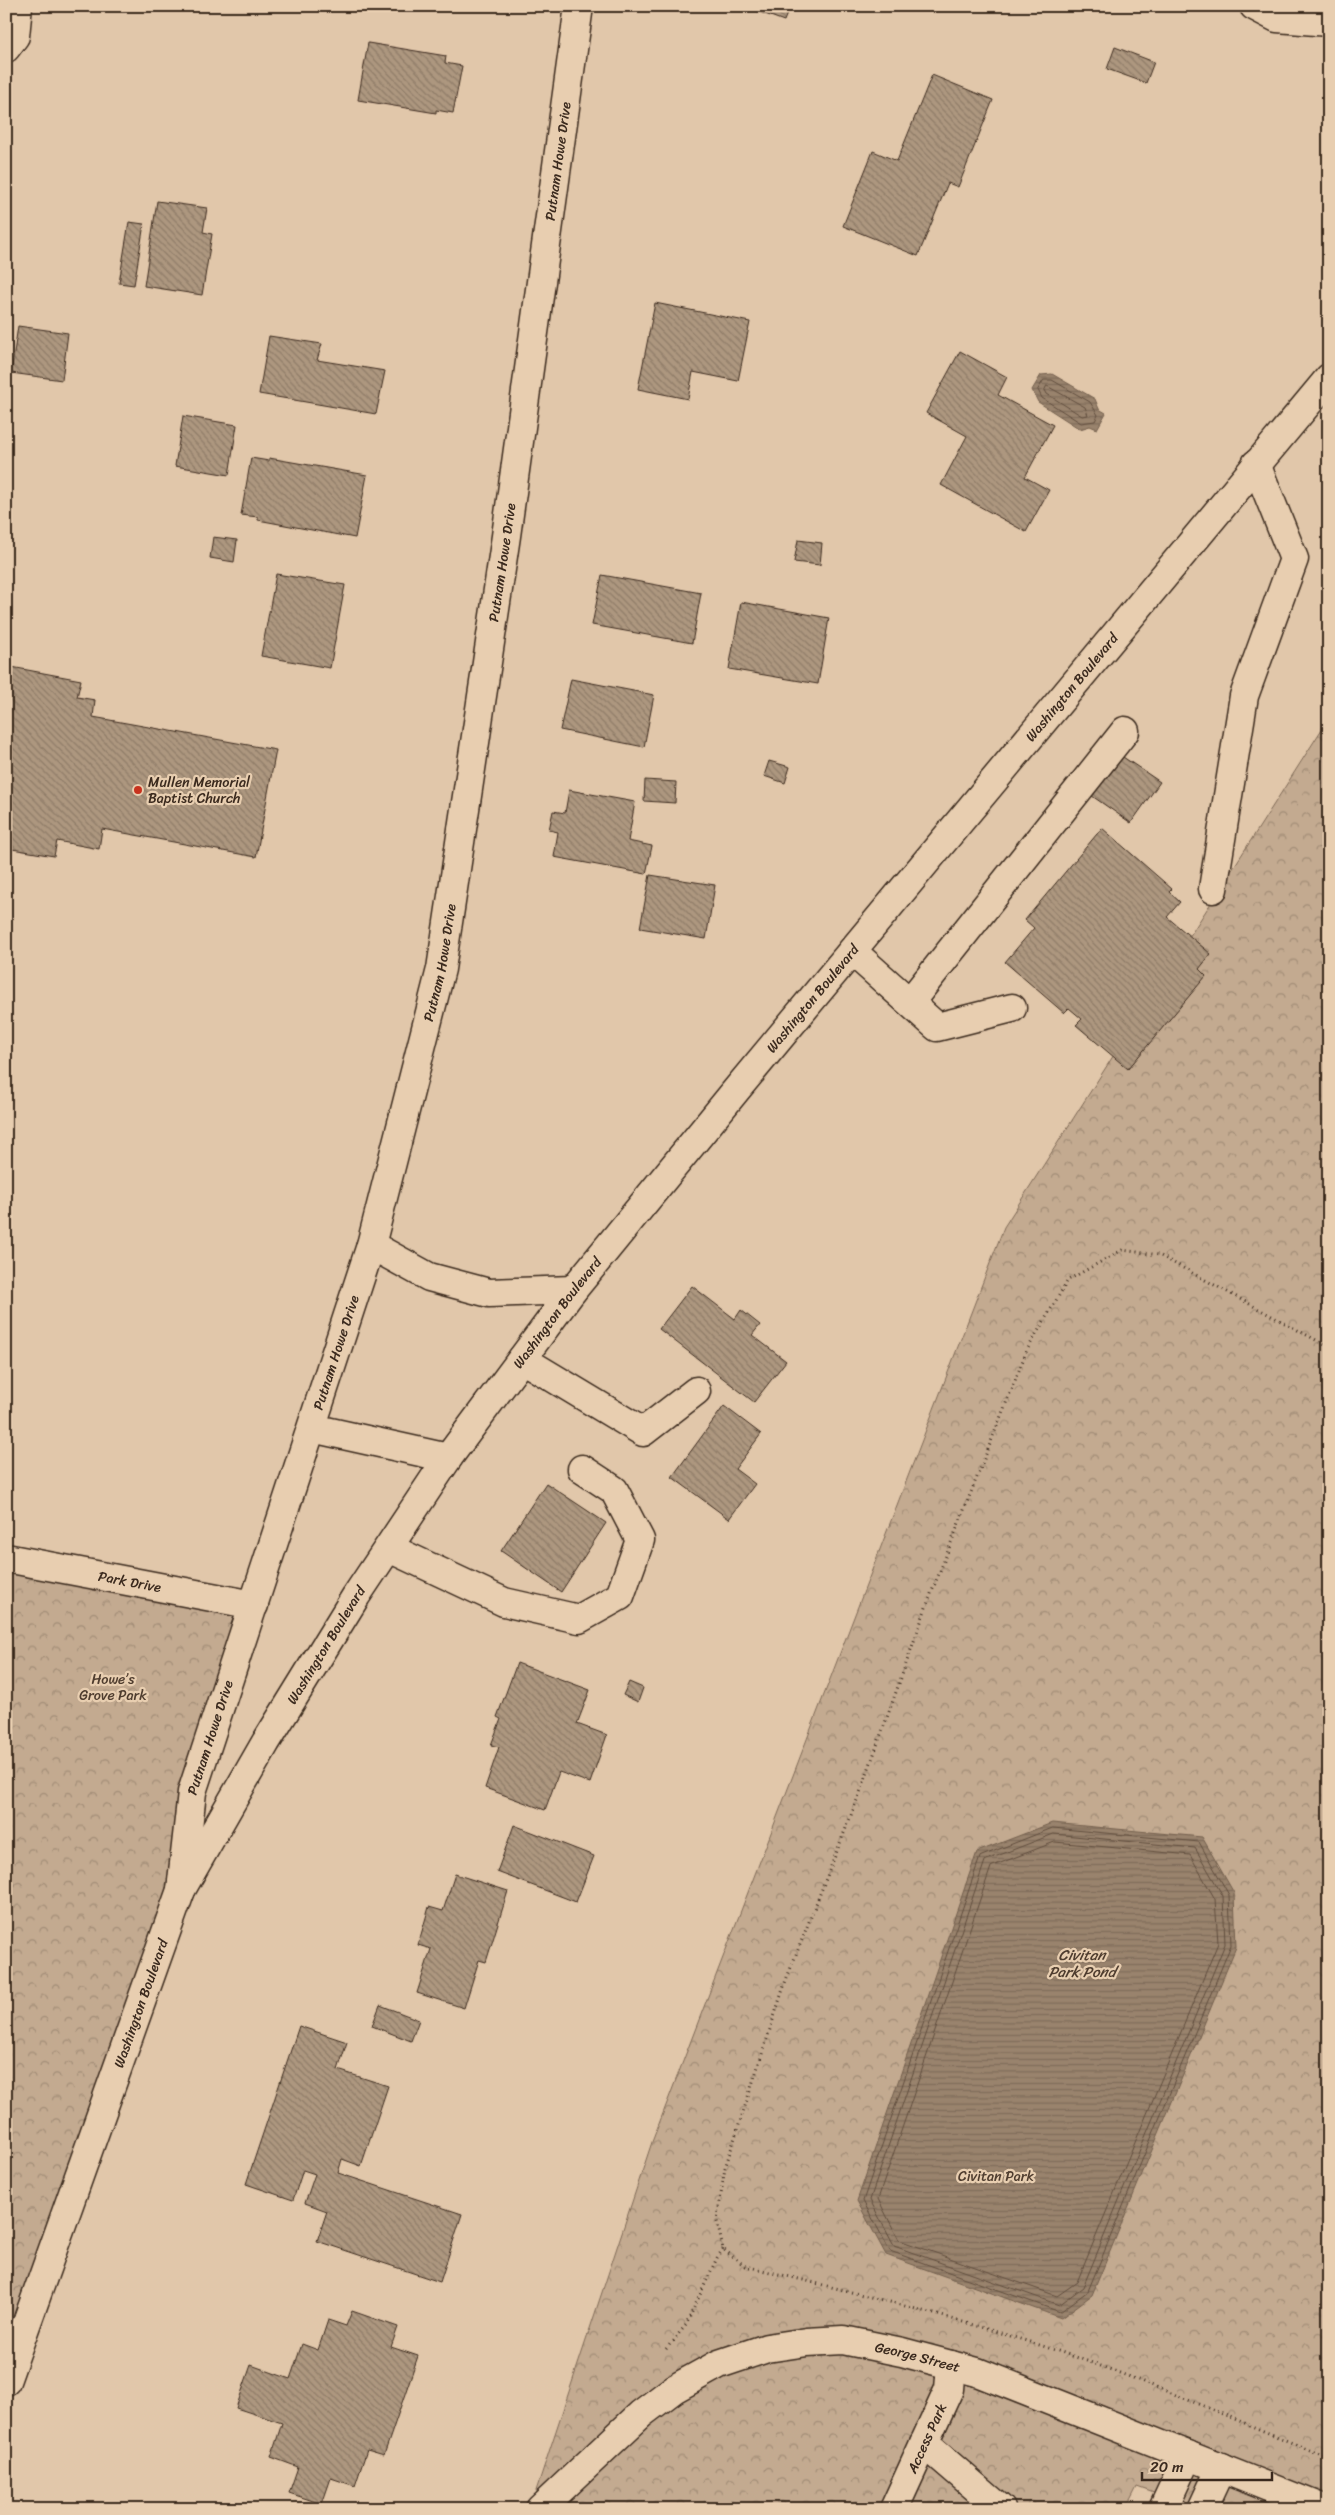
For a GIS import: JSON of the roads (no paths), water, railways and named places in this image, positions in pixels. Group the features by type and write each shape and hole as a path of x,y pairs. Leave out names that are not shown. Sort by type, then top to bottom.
{"street":[{"path":"6,48 15,36 18,6"},
{"name":"Putnam Howe Drive","path":"181,1890 192,1792 371,1246 441,969 507,527 579,6"},
{"path":"1254,6 1277,18 1329,22"},
{"name":"Washington Boulevard","path":"6,2381 181,1890 266,1742 356,1596 448,1458 573,1290 852,951 1329,378"},
{"path":"1213,889 1244,696 1294,559 1256,464"},
{"path":"910,1002 1125,731"},
{"path":"852,951 938,1027 1012,1008"},
{"path":"371,1246 429,1277 489,1293 573,1290"},
{"path":"522,1359 643,1432 696,1391"},
{"path":"312,1428 448,1458"},
{"path":"388,1548 504,1602 579,1619 620,1596 640,1540 614,1490 582,1469"},
{"name":"Park Drive","path":"6,1558 254,1605"},
{"name":"George Street","path":"540,2509 641,2414 674,2389 719,2364 767,2348 808,2342 843,2340 976,2372 1324,2509"},
{"name":"Access Park","path":"894,2509 949,2389 950,2365"},
{"path":"924,2443 1001,2509"},
{"path":"1163,2509 1188,2455"},
{"path":"1202,2509 1221,2468"}],"water":[{"path":"1052,374 1095,399 1099,409 1106,413 1097,429 1090,426 1080,429 1038,402 1032,390 1041,375"},
{"name":"Civitan Park Pond","path":"1052,1823 1202,1837 1234,1893 1236,1947 1092,2295 1061,2318 886,2255 857,2201 977,1852"}],"place":[{"name":"Mullen Memorial Baptist Church","path":"138,790"}],"park label":[{"name":"Howe’s Grove Park","path":"113,1688"},
{"name":"Civitan Park","path":"996,2176"}]}
